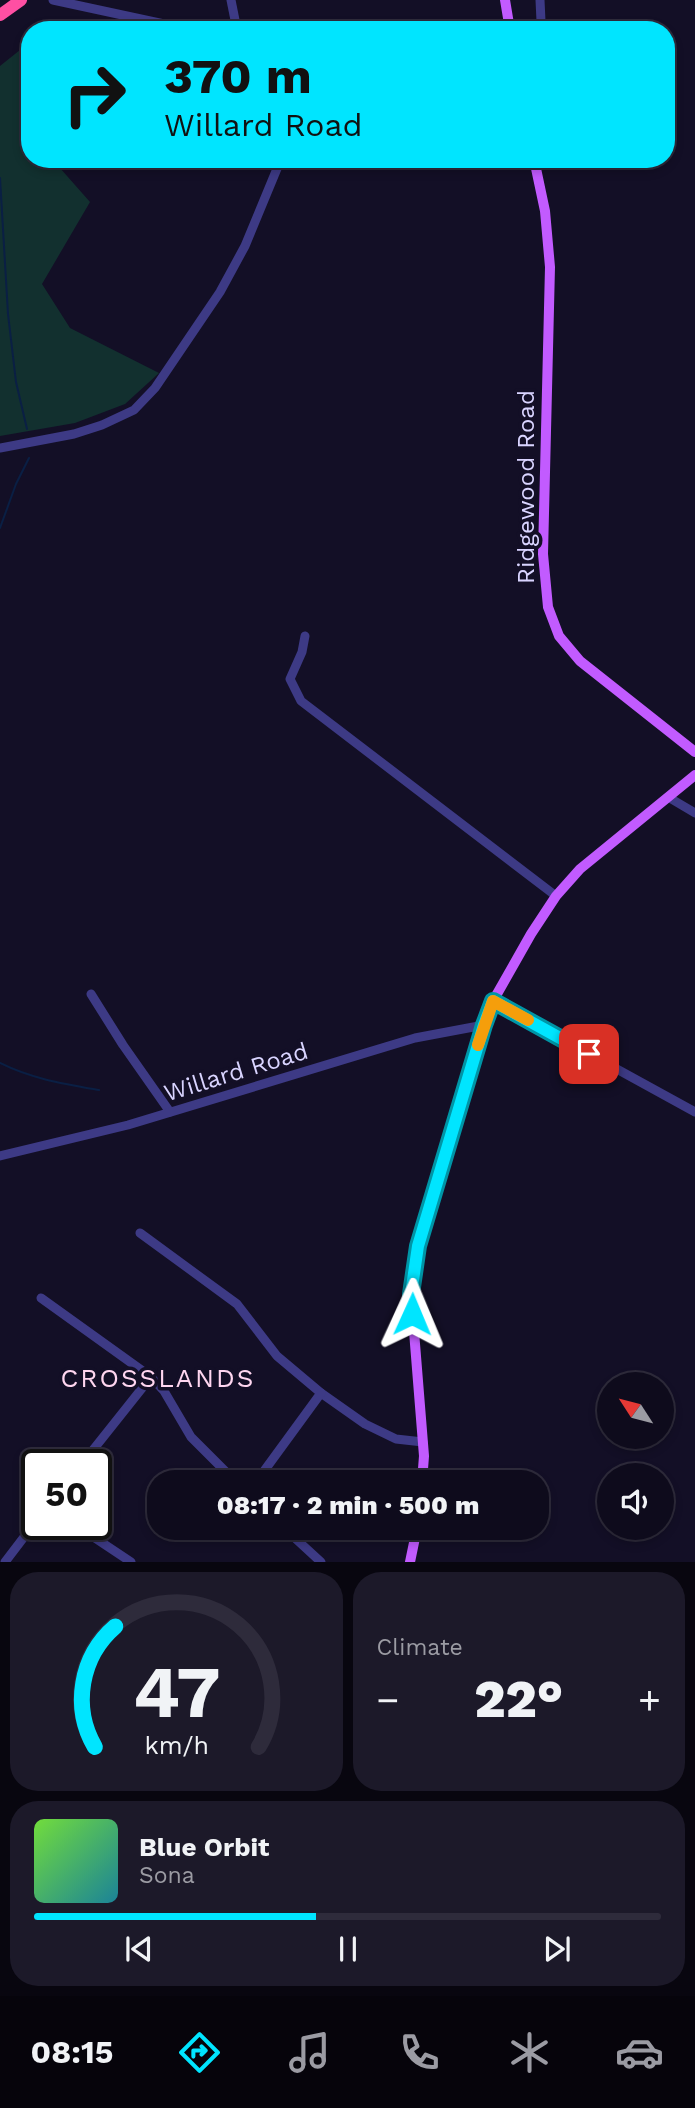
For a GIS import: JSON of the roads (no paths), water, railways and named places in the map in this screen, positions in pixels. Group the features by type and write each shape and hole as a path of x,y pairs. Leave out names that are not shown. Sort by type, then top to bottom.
{"main road":[{"path":"505,0 508,21"},
{"name":"Ridgewood Road","path":"536,168 550,267 543,554 548,607 559,636 580,661 695,752"},
{"path":"422,1470 423,1442 411,1294 418,1246 493,1001 531,934 556,897 580,869 695,775"},
{"path":"410,1562 415,1540"}],"street":[{"path":"53,0 150,21"},
{"path":"231,0 235,21"},
{"path":"540,0 541,21"},
{"path":"0,448 74,434 134,410 155,388 220,292 245,246 277,168"},
{"path":"305,636 302,652 290,679 301,701 556,897"},
{"path":"668,797 695,813"},
{"path":"91,993 123,1045 170,1112"},
{"path":"493,1001 695,1112"},
{"name":"Willard Road","path":"0,1156 85,1137 415,1038 484,1025"},
{"path":"140,1233 237,1304 277,1356 321,1393 396,1439 423,1442"},
{"path":"41,1298 150,1377 164,1391 191,1437 224,1470"},
{"path":"94,1449 150,1377"},
{"path":"265,1470 321,1393"},
{"path":"5,1562 22,1540"},
{"path":"98,1540 131,1562"},
{"path":"297,1540 321,1562"}],"waterway":[{"path":"0,178 8,314 16,382 27,429"},
{"path":"0,528 29,458"},
{"path":"0,1063 36,1077 99,1090"}],"district":[{"name":"CROSSLANDS","path":"158,1378"}]}
